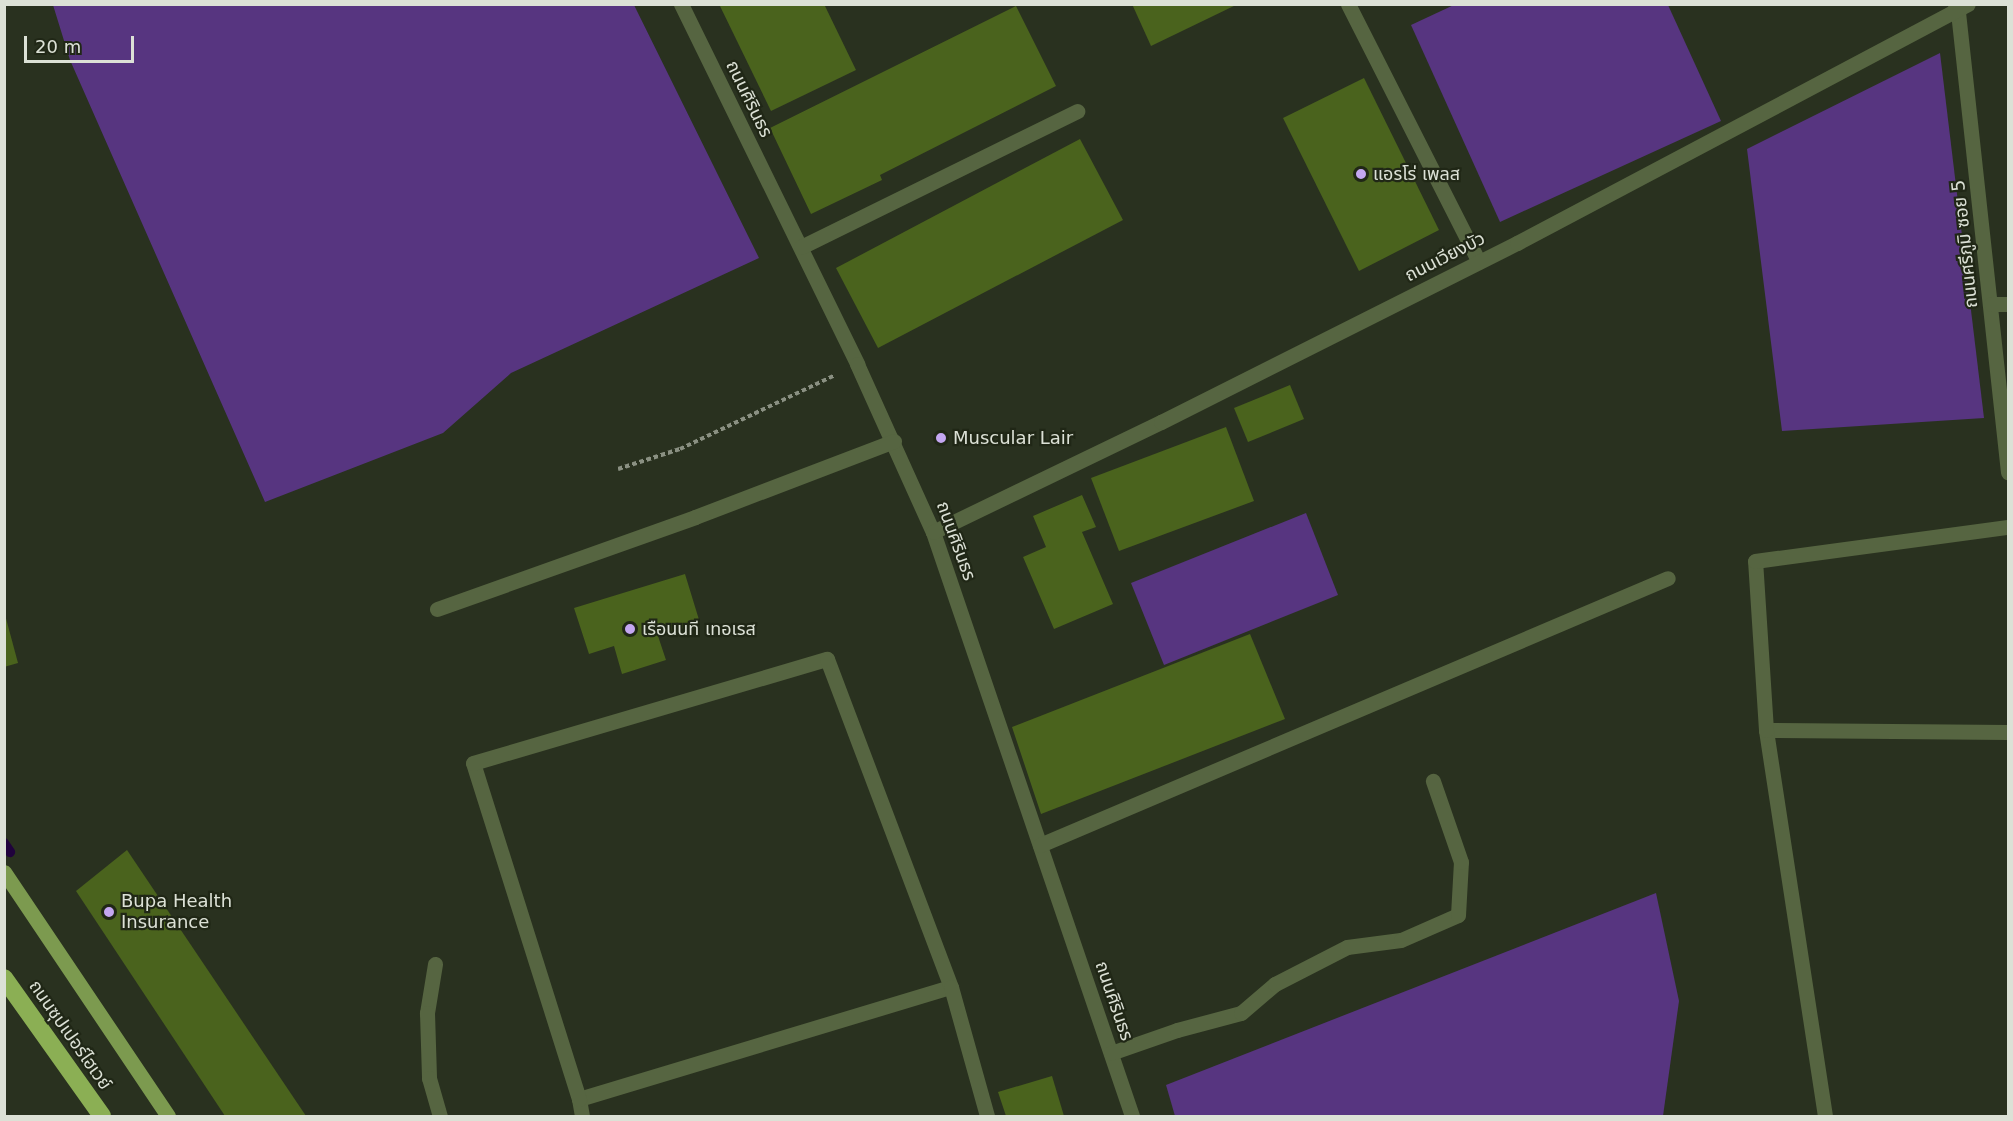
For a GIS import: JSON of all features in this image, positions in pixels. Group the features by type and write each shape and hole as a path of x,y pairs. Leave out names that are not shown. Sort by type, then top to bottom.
{"highway":[{"name":"ถนนซุปเปอร์ไฮเวย์","path":"4,978 102,1116"}],"main road":[{"path":"4,872 168,1116"}],"street":[{"name":"ถนนศิรินธร","path":"681,4 894,441 933,532 1132,1116"},
{"path":"1348,4 1479,262"},
{"name":"ถนนเวียงบัว","path":"933,532 1161,422 1479,262 1960,7"},
{"name":"ถนนศรีภูมิ ซอย 5","path":"1960,7 2008,472"},
{"path":"801,247 1077,111"},
{"path":"1991,304 2008,303"},
{"path":"436,609 694,517 894,441"},
{"path":"1825,1116 1766,730 1755,561 2008,527"},
{"path":"1040,845 1668,578"},
{"path":"582,1116 579,1099 472,763 827,659 951,987 987,1116"},
{"path":"1766,730 2008,732"},
{"path":"1111,1053 1176,1030 1241,1013 1275,984 1347,947 1401,940 1458,915 1461,862 1433,781"},
{"path":"435,964 427,1013 429,1078 440,1116"},
{"path":"579,1099 951,987"}],"path":[{"path":"618,469 680,449 857,364"}],"shaded area":[{"path":"1456,4 1668,5 1721,121 1500,222 1411,25"},
{"path":"53,5 634,5 759,258 511,373 443,433 265,502 70,60"},
{"path":"1940,53 1984,418 1782,431 1747,149"},
{"path":"1306,513 1338,595 1164,665 1131,583"},
{"path":"1656,893 1679,1001 1663,1116 1175,1116 1166,1085"}],"building":[{"path":"719,4 824,4 856,70 771,111"},
{"path":"1132,4 1238,4 1151,46"},
{"path":"1016,6 1056,86 880,175 882,180 811,214 770,128"},
{"name":"แอรโร่ เพลส","path":"1364,78 1439,230 1359,271 1283,118"},
{"path":"1080,139 1123,220 878,348 836,268"},
{"path":"1290,385 1304,419 1248,442 1234,408"},
{"path":"1226,427 1254,501 1119,551 1091,478"},
{"path":"1082,495 1096,527 1082,532 1113,604 1054,629 1023,557 1046,547 1033,516"},
{"name":"เรือนนที เทอเรส","path":"685,574 700,623 658,636 666,660 622,674 614,646 589,654 574,608"},
{"path":"4,611 18,663 4,667"},
{"path":"1250,634 1285,719 1041,814 1012,727"},
{"path":"127,850 306,1116 225,1116 76,891"},
{"path":"1052,1076 1064,1116 1006,1116 998,1092"}],"waterway":[{"path":"4,843 10,852"}],"place":[{"name":"แอรโร่ เพลส","path":"1361,174"},
{"name":"Muscular Lair","path":"941,438"},
{"name":"เรือนนที เทอเรส","path":"630,629"},
{"name":"Bupa Health Insurance","path":"109,912"}]}
